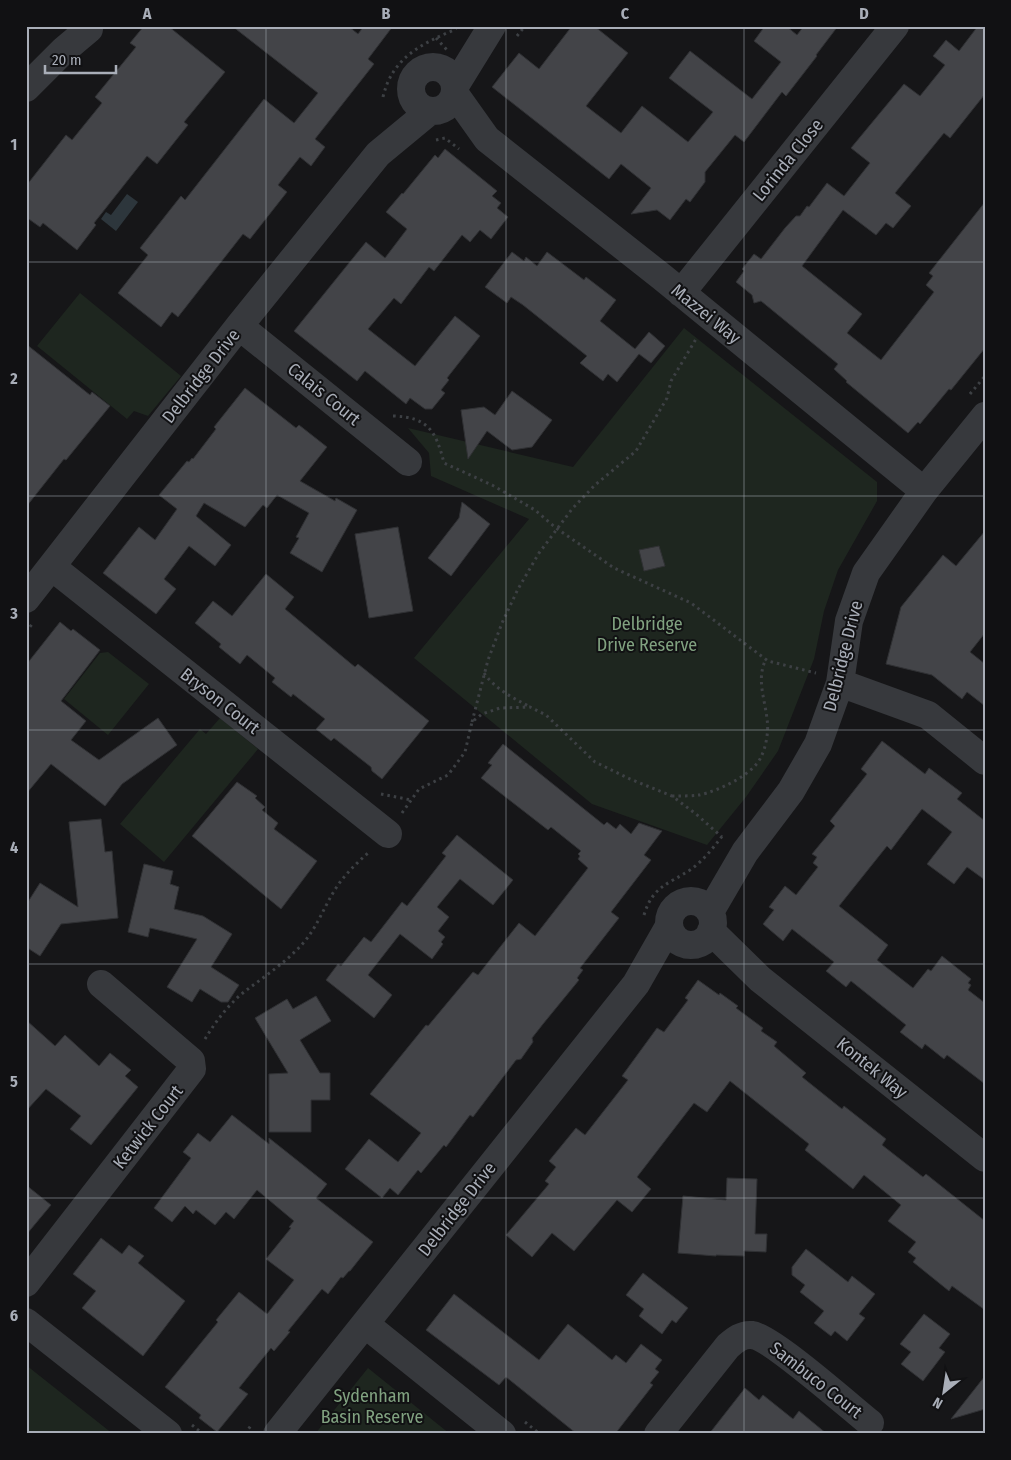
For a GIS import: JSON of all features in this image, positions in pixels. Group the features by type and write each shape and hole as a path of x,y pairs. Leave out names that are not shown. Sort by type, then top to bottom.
{"street":[{"path":"433,67 470,42 488,26"},
{"path":"455,90 450,74 445,70 433,67 426,68 416,74 410,86 413,100 417,106 431,112 447,107 492,26"},
{"name":"Lorinda Close","path":"681,293 895,26"},
{"path":"26,88 64,50 89,30"},
{"name":"Delbridge Drive","path":"378,154 410,86"},
{"name":"Mazzei Way","path":"455,90 487,139"},
{"name":"Mazzei Way","path":"431,112 487,139 681,293 924,491"},
{"name":"Delbridge Drive","path":"26,599 239,326 378,154 431,112"},
{"name":"Calais Court","path":"239,326 408,462"},
{"name":"Delbridge Drive","path":"277,1434 636,984 694,932 745,852 791,791 818,744 840,683 849,621 866,574 924,491 985,416"},
{"name":"Bryson Court","path":"52,567 388,834"},
{"path":"840,683 928,715 985,761"},
{"name":"Delbridge Drive","path":"694,932 668,921 673,909 745,852"},
{"name":"Kontek Way","path":"694,932 760,978 985,1158"},
{"path":"101,984 191,1061"},
{"name":"Ketwick Court","path":"26,1284 186,1078 192,1069 191,1061"},
{"path":"26,1322 168,1434"},
{"path":"365,1324 502,1434"},
{"name":"Sambuco Court","path":"658,1434 728,1346 739,1336 752,1335 765,1340 785,1354 870,1423"}],"path":[{"path":"383,97 392,72 407,56 423,43 454,30 458,26"},
{"path":"191,1061 213,1026 228,1008 305,941 336,888 350,869 388,834 419,789 448,775 465,752 484,673 502,623 518,588 556,528 572,509 636,450 667,398 671,381 696,339"},
{"path":"444,462 492,485 535,510 556,528 614,568 690,603 766,659 816,673 840,683"},
{"path":"672,796 700,794 728,785 749,771 761,759 768,721 761,680 762,666 766,659"},
{"path":"484,673 492,685 502,692 546,715 595,762 672,796 722,837"},
{"path":"472,722 482,714 500,708 530,707"}],"green space":[{"path":"80,293 181,376 148,416 134,411 127,419 37,346"},
{"name":"Delbridge Drive Reserve","path":"684,328 877,482 877,501 838,570 824,611 814,659 778,751 746,797 707,845 592,804 414,658 529,519 431,476 429,453 408,428 573,467"},
{"path":"108,652 149,684 108,735 64,699 100,653"},
{"path":"220,718 258,749 164,862 120,824 200,729 206,734"},
{"path":"26,1365 113,1434 26,1434"},
{"name":"Sydenham Basin Reserve","path":"368,1368 450,1434 315,1434"}],"shaded area":[{"path":"127,194 138,202 116,231 101,219 106,212 111,215"}],"building":[{"path":"144,26 168,26 225,72 184,122 188,125 157,164 147,156 94,223 96,225 77,250 43,223 40,227 26,217 26,186 66,135 72,140 102,103 95,97 136,47 130,43"},
{"path":"232,26 348,26 358,34 364,26 393,26 368,59 374,64 315,139 325,147 311,166 300,157 278,185 287,192 250,239 243,234 178,317 172,312 161,327 118,293 148,255 140,248 181,196 185,200 264,99 294,123 318,93"},
{"path":"572,26 594,26 628,53 586,106 621,133 642,106 688,142 713,112 669,78 690,51 752,99 781,62 754,41 765,26 786,26 797,35 804,26 838,26 786,96 782,92 744,142 735,135 705,172 705,182 690,202 686,199 670,220 657,210 631,214 651,188 621,164 609,179 492,87 519,53 539,69"},
{"path":"978,26 985,26 985,94 950,138 944,133 895,193 911,206 893,228 886,223 876,235 843,210 802,266 862,314 847,333 881,360 934,292 926,285 933,276 929,273 985,202 985,348 951,390 949,389 920,424 918,422 908,433 846,382 834,369 838,364 761,301 754,303 752,295 736,282 744,271 742,269 754,254 761,259 785,228 796,216 800,216 807,206 809,207 827,183 844,196 870,163 851,148 904,84 920,96 945,65 933,56 946,40 959,51"},
{"path":"445,149 497,191 492,196 501,203 497,208 508,217 491,239 480,230 470,242 462,235 434,271 429,267 401,304 394,298 368,329 415,366 455,316 480,336 447,378 449,380 441,390 445,393 432,409 425,409 410,398 406,404 365,371 357,381 294,331 366,242 385,258 407,229 386,212 435,155 438,158"},
{"path":"512,252 524,261 526,257 537,266 547,252 584,280 586,277 616,300 600,321 635,349 649,332 665,346 651,363 639,354 617,382 608,374 603,381 580,363 587,356 523,305 511,297 507,303 485,287"},
{"path":"26,344 90,395 92,392 110,406 26,507"},
{"path":"245,388 296,428 299,425 327,447 300,481 335,501 336,498 357,510 322,572 290,553 299,538 296,537 309,513 277,495 267,508 263,505 245,527 204,503 196,516 231,545 215,566 189,546 164,579 176,589 156,614 103,573 139,527 155,540 177,509 159,495 187,461 189,462 193,459 216,429 214,427"},
{"path":"512,391 552,420 532,447 512,450 487,431 468,459 461,410 484,407 495,415"},
{"path":"462,502 490,524 451,576 428,558 459,518"},
{"path":"398,527 413,611 369,618 355,534"},
{"path":"985,531 985,633 970,652 985,664 985,706 967,692 962,699 932,675 886,664 901,607 943,555 956,566"},
{"path":"659,546 665,566 644,571 639,550"},
{"path":"266,574 294,597 285,609 355,667 358,664 429,721 382,779 372,771 371,767 334,738 331,741 316,729 325,719 293,694 291,697 272,682 275,678 247,655 240,664 219,647 221,644 195,623 213,601 232,616"},
{"path":"60,622 71,631 73,629 100,650 61,701 86,721 71,740 99,760 158,718 177,745 122,784 105,806 51,764 26,794 26,665"},
{"path":"882,741 925,774 929,768 962,793 957,799 985,821 985,880 967,867 954,884 927,864 952,832 922,809 891,850 887,846 839,906 888,945 877,960 913,988 928,969 931,971 942,956 971,979 968,983 971,985 968,990 985,1003 985,1084 947,1055 944,1059 925,1044 922,1049 900,1032 906,1025 851,981 846,987 826,971 834,962 792,929 783,941 763,924 774,910 769,907 785,886 796,895 818,867 813,863 817,857 812,854 835,826 830,821 867,774 861,769"},
{"path":"503,744 604,825 607,822 616,829 620,824 631,834 639,823 662,831 644,855 651,860 611,912 619,918 580,968 583,970 577,978 579,980 532,1038 533,1042 521,1059 516,1060 473,1117 470,1115 446,1147 444,1145 421,1173 418,1170 398,1195 390,1188 382,1198 345,1169 369,1139 398,1162 421,1133 370,1094 426,1025 428,1026 473,972 478,975 519,923 535,936 588,868 578,859 580,856 578,854 581,851 551,827 548,830 481,778 492,765 488,763"},
{"path":"237,782 257,796 255,798 265,807 262,810 278,823 274,829 317,861 281,909 192,836"},
{"path":"101,819 105,852 112,851 118,918 61,924 40,956 26,947 26,905 40,883 78,907 69,822"},
{"path":"457,835 513,880 493,905 460,879 437,907 449,917 438,931 445,937 441,942 443,944 432,959 400,934 368,975 392,995 374,1018 326,980 338,964 341,966 364,937 371,942 402,902 407,906 446,856 442,853"},
{"path":"144,864 173,871 170,884 179,887 174,909 203,916 232,934 211,967 239,985 228,1002 221,1002 200,989 192,1002 167,987 197,939 150,928 148,937 128,932"},
{"path":"698,980 738,1006 736,1008 763,1028 761,1031 777,1042 774,1046 806,1073 802,1077 842,1109 844,1106 886,1139 882,1145 923,1177 926,1174 985,1221 985,1310 952,1286 949,1291 913,1262 916,1258 908,1252 916,1242 888,1221 901,1205 864,1175 853,1189 805,1150 809,1144 730,1081 707,1112 694,1103 637,1177 651,1189 632,1212 617,1200 574,1251 552,1233 532,1257 506,1235 549,1184 545,1181 556,1167 549,1161 576,1128 585,1135 628,1080 622,1076 657,1028 664,1032 688,1000 685,998"},
{"path":"316,996 331,1021 300,1040 320,1073 330,1073 330,1100 311,1100 311,1132 269,1132 269,1074 288,1073 255,1018 287,999 293,1009"},
{"path":"26,1020 55,1046 65,1035 99,1066 110,1053 131,1070 125,1076 138,1087 91,1145 70,1129 81,1116 46,1089 26,1111"},
{"path":"232,1115 269,1144 269,1138 327,1184 316,1198 373,1242 350,1271 343,1278 341,1277 328,1294 322,1289 274,1351 271,1348 239,1388 248,1394 217,1432 199,1418 201,1415 165,1387 218,1322 216,1320 239,1292 267,1314 294,1280 266,1259 291,1228 289,1227 294,1221 257,1190 234,1219 226,1212 215,1225 196,1210 193,1214 185,1206 172,1222 154,1208 191,1158 183,1152 198,1133 210,1142"},
{"path":"727,1178 757,1179 755,1234 767,1234 766,1252 744,1251 744,1256 678,1253 683,1196 726,1200"},
{"path":"26,1185 51,1205 26,1235"},
{"path":"101,1238 122,1254 129,1245 144,1256 138,1263 185,1301 143,1356 82,1308 96,1291 73,1274"},
{"path":"806,1249 848,1282 852,1276 875,1294 859,1314 865,1318 847,1341 835,1331 831,1336 814,1323 824,1311 800,1292 805,1285 792,1275 792,1267"},
{"path":"643,1273 688,1308 676,1323 672,1320 662,1334 639,1316 644,1309 626,1295"},
{"path":"454,1294 539,1360 568,1324 612,1360 616,1355 626,1363 641,1344 662,1360 655,1369 659,1372 650,1383 653,1385 615,1434 577,1434 506,1377 499,1385 426,1330"},
{"path":"924,1314 950,1334 939,1348 945,1352 923,1381 901,1364 911,1352 900,1344"},
{"path":"985,1376 985,1409 951,1419"},
{"path":"745,1388 759,1400 763,1395 793,1419 799,1411 827,1434 709,1434"}]}
